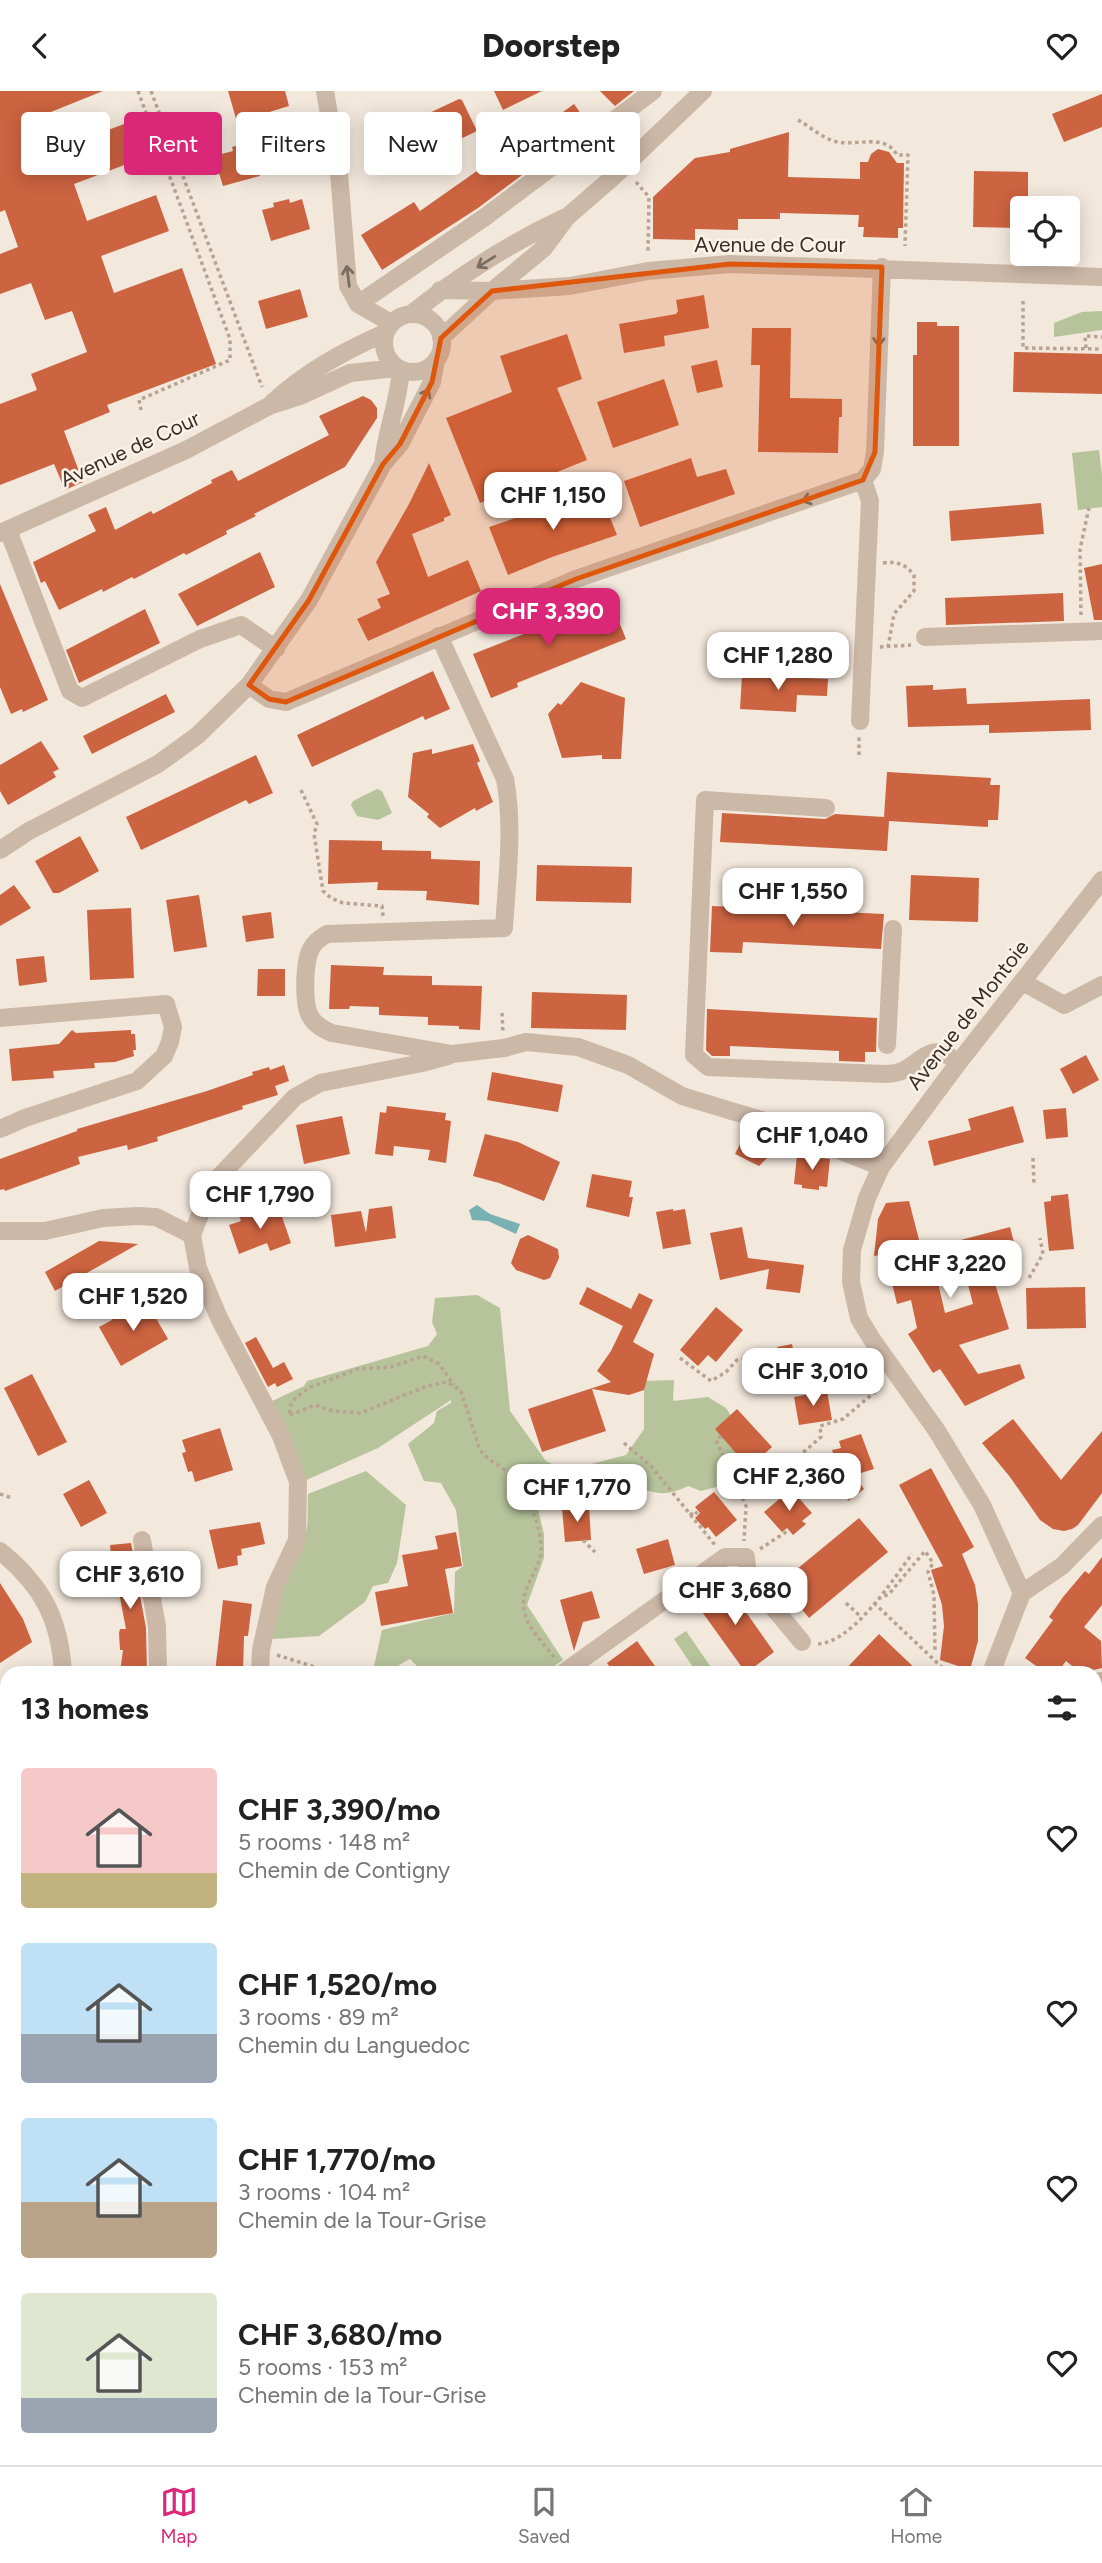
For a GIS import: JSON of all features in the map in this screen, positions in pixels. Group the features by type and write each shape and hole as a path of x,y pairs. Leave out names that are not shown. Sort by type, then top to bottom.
{"street":[{"path":"325,91 339,173 348,286 358,304 388,328"},
{"path":"358,304 485,217 653,91"},
{"path":"442,338 492,291 544,248 567,217 703,91"},
{"path":"411,314 440,290 532,233 567,217"},
{"name":"Avenue de Cour","path":"440,290 492,291 570,286 648,271 730,264 882,267 1102,277"},
{"path":"249,685 269,699 285,702 576,579 863,480 872,469 875,452 882,267"},
{"path":"0,850 29,831 158,764 198,735 249,685 309,600 383,464 400,444 432,382 436,360 442,348 442,338 434,323 419,314 411,314 403,315 388,328 385,353 399,369 420,371 436,360"},
{"name":"Avenue de Cour","path":"269,406 292,384 324,363 388,328"},
{"name":"Avenue de Cour","path":"276,649 242,625 200,639 82,698 70,691 4,532 186,450 269,406 300,396 350,373 399,369"},
{"path":"383,464 385,437 397,407 399,369"},
{"path":"860,720 870,501 863,480"},
{"path":"925,637 1102,631"},
{"path":"439,635 505,779 509,800 509,826 504,928 327,934 315,942 309,952 306,989 308,1012 323,1029 453,1055"},
{"path":"825,808 705,800 694,1055 708,1067 885,1074 902,1071 933,1052 943,1052 949,1056"},
{"name":"Avenue de Montoie","path":"1022,1593 982,1505 937,1431 865,1330 854,1303 851,1282 852,1250 858,1226 881,1167 1102,880"},
{"path":"887,1045 893,929"},
{"path":"1023,982 1064,1005 1102,985"},
{"path":"0,1018 166,1004 173,1027 164,1056 137,1081 24,1118 0,1129"},
{"path":"260,1666 261,1650 275,1587 297,1540 298,1482 281,1436 219,1318 198,1268 192,1235 219,1177 295,1097 320,1083 526,1042 578,1047 628,1065 682,1096 768,1122 881,1167"},
{"path":"0,1231 45,1231 103,1218 138,1216 156,1217 192,1235"},
{"path":"995,1666 1022,1593 1062,1566 1102,1525"},
{"path":"142,1540 157,1627 158,1666"},
{"path":"572,1666 725,1557 746,1557 748,1577 802,1642"},
{"path":"4,1559 27,1575 43,1596 51,1613 63,1666"}],"path":[{"path":"138,91 230,339 230,360 139,400 141,410"},
{"path":"150,91 269,406"},
{"path":"798,120 831,141 881,142 892,146 897,155 908,155 905,246"},
{"path":"636,182 649,197 648,254"},
{"path":"1023,301 1023,348 1102,349"},
{"path":"1086,349 1085,336 1102,337"},
{"path":"1081,619 1080,548 1089,508"},
{"path":"867,565 892,562 906,565 914,575 914,591 894,614 888,647"},
{"path":"863,649 910,645 925,637"},
{"path":"302,790 317,824 314,834 323,891 337,902 382,906"},
{"path":"1033,1158 1034,1185"},
{"path":"1029,1278 1043,1254 1040,1238"},
{"path":"290,1414 289,1408 296,1397 311,1387 358,1369 391,1367 423,1356 439,1364 461,1391 480,1450 519,1482 535,1520 540,1556 524,1594 524,1610 526,1619 560,1666"},
{"path":"680,1358 711,1381 726,1372 737,1360 743,1359"},
{"path":"797,1457 821,1437 820,1426 844,1419 897,1372"},
{"path":"310,1406 360,1413 427,1386 447,1383 454,1385"},
{"path":"721,1436 716,1440 746,1506 743,1534 746,1557 789,1530"},
{"path":"624,1443 651,1466 725,1557"},
{"path":"0,1494 12,1498"},
{"path":"690,1515 695,1511 698,1515"},
{"path":"583,1540 595,1552"},
{"path":"876,1601 889,1594 925,1551 933,1563 928,1572 934,1595 935,1651"},
{"path":"802,1642 824,1643 834,1640 876,1601 912,1554"},
{"path":"876,1601 941,1666"},
{"path":"846,1603 860,1617"},
{"path":"261,1650 312,1666"}],"highlighted area":[{"path":"730,264 882,267 875,452 863,480 576,579 286,702 269,699 249,685 309,600 383,464 400,444 432,382 441,338 492,291"}],"green space":[{"path":"1102,311 1102,330 1054,337 1054,323 1082,312"},
{"path":"1099,450 1102,507 1078,510 1072,453"},
{"path":"377,789 382,791 392,813 378,820 357,816 351,805 353,801"},
{"path":"477,1295 500,1308 510,1411 546,1461 560,1468 580,1467 626,1455 644,1429 644,1381 674,1380 673,1401 708,1397 726,1408 746,1438 740,1468 720,1486 701,1491 688,1486 661,1493 646,1490 621,1475 559,1487 536,1501 544,1534 544,1558 527,1605 563,1660 554,1666 417,1666 410,1659 398,1666 374,1666 382,1630 454,1613 455,1572 463,1566 456,1510 441,1483 424,1481 408,1444 434,1423 437,1411 451,1403 451,1400 378,1448 304,1481 268,1403 304,1386 307,1381 428,1346 437,1334 432,1322 435,1298"},
{"path":"366,1471 406,1505 397,1563 388,1583 373,1586 365,1602 319,1636 273,1639 271,1625 276,1597 306,1532 308,1494"},
{"path":"686,1631 710,1666 692,1666 674,1639"}],"water":[{"path":"477,1205 490,1214 520,1224 516,1234 488,1221 472,1220 469,1210"}],"building":[{"path":"0,91 103,91 51,112 21,112 21,175 98,175 74,184 87,221 156,195 169,231 101,256 114,293 182,268 216,364 107,405 110,412 64,431 83,482 65,490 54,464 0,485 0,404 37,390 31,374 87,352 72,311 45,320 31,283 0,294 0,254 18,247 5,210 0,212"},
{"path":"228,91 285,91 289,106 270,112 236,112 236,119"},
{"path":"494,91 542,91 503,110"},
{"path":"600,91 634,91 615,106"},
{"path":"1102,94 1102,127 1064,142 1052,114"},
{"path":"462,100 476,131 462,138 462,112 431,112"},
{"path":"574,104 580,112 563,112"},
{"path":"124,124 124,165 110,170 110,129"},
{"path":"789,132 788,177 860,179 860,162 868,162 871,154 878,149 889,152 897,163 904,163 903,228 898,228 898,238 863,237 864,227 858,227 859,215 780,213 780,219 738,219 738,230 695,229 695,240 653,239 653,197 695,158 730,152 730,149"},
{"path":"236,146 236,175 260,176 223,186 220,175 222,175 222,154 233,151 232,147"},
{"path":"974,171 1028,172 1028,196 1010,196 1010,228 973,227"},
{"path":"476,172 476,175 522,175 478,208 382,270 361,235 414,202 420,211"},
{"path":"289,199 290,203 302,199 310,229 271,241 262,210 274,207 273,203"},
{"path":"300,289 308,317 266,329 258,301"},
{"path":"704,295 709,328 664,336 665,346 624,353 619,324 676,314 676,300"},
{"path":"917,322 959,326 959,446 913,446 913,355 917,355"},
{"path":"752,328 791,328 790,398 842,399 838,453 758,452 760,365 751,365"},
{"path":"567,334 582,379 557,388 587,460 480,503 446,418 512,392 500,356"},
{"path":"1014,352 1102,354 1102,394 1013,392"},
{"path":"717,360 723,387 697,393 691,366"},
{"path":"664,379 679,425 613,448 597,402"},
{"path":"363,396 371,400 377,408 377,418 345,467 254,514 256,516 226,531 227,534 186,555 184,553 134,579 132,577 103,592 102,589 59,610 45,581 41,583 33,562 96,531 88,515 106,507 115,530 151,511 153,514 232,470 238,481 329,435 319,416"},
{"path":"691,458 697,477 726,469 735,494 640,527 624,481"},
{"path":"429,463 451,515 444,518 444,521 412,534 428,577 468,560 481,591 368,641 357,619 381,608 377,599 390,594 376,562"},
{"path":"599,490 617,535 508,575 489,527"},
{"path":"1041,503 1044,534 951,541 949,511"},
{"path":"260,552 275,587 197,626 178,594"},
{"path":"1102,564 1102,620 1094,620 1084,568"},
{"path":"0,584 48,700 23,712 22,709 11,714 0,687"},
{"path":"1063,593 1064,621 946,625 945,598"},
{"path":"610,600 626,639 517,683 518,687 491,698 473,654"},
{"path":"145,609 160,643 79,683 66,650"},
{"path":"433,671 450,709 425,720 423,716 312,767 297,735"},
{"path":"742,675 828,679 827,696 797,695 796,712 740,709"},
{"path":"581,682 625,698 621,759 602,759 602,755 562,758 548,714 558,703 561,705"},
{"path":"933,685 933,690 966,688 967,704 1090,699 1091,730 989,733 989,725 908,727 906,686"},
{"path":"166,694 175,712 92,754 83,736"},
{"path":"41,741 59,769 53,772 56,777 8,805 0,791 0,765"},
{"path":"473,744 480,761 477,763 493,802 476,811 475,808 440,828 427,817 429,814 408,797 413,753 432,749 432,754"},
{"path":"256,755 273,793 249,804 246,800 141,850 126,817"},
{"path":"887,772 991,778 990,785 1000,785 998,820 988,820 988,827 889,821 887,851 720,842 722,813 825,819 835,814 884,817"},
{"path":"80,836 99,871 59,893 53,893 35,861"},
{"path":"329,840 382,841 382,850 431,851 431,859 480,861 479,905 426,900 427,891 377,890 378,882 328,884"},
{"path":"537,865 632,867 631,903 536,901"},
{"path":"911,875 979,878 978,922 909,920"},
{"path":"14,885 31,908 0,926 0,895"},
{"path":"199,895 207,947 174,952 166,900"},
{"path":"712,906 884,914 881,949 743,942 742,953 710,952"},
{"path":"131,908 134,978 90,980 87,910"},
{"path":"271,912 274,938 246,942 242,916"},
{"path":"44,956 47,982 19,986 16,959"},
{"path":"331,965 384,967 383,975 432,976 432,985 482,986 480,1030 428,1025 428,1017 379,1015 379,1007 350,1006 349,1009 329,1009"},
{"path":"258,969 285,969 285,996 257,996"},
{"path":"532,992 627,995 626,1030 531,1028"},
{"path":"707,1009 877,1018 876,1052 865,1052 865,1062 839,1061 839,1051 730,1046 730,1056 712,1056 706,1050"},
{"path":"72,1030 76,1033 131,1030 131,1034 135,1034 134,1056 115,1062 94,1063 95,1068 53,1071 54,1078 12,1081 9,1049 59,1044"},
{"path":"1086,1055 1099,1080 1073,1094 1060,1069"},
{"path":"284,1065 289,1081 275,1086 278,1095 157,1137 158,1141 128,1150 127,1145 78,1157 80,1164 5,1191 0,1190 0,1159 77,1129 207,1091 253,1075 252,1072"},
{"path":"492,1072 563,1085 558,1112 487,1100"},
{"path":"387,1106 446,1113 445,1120 451,1121 446,1163 428,1160 430,1150 394,1146 393,1156 375,1154 380,1112 386,1113"},
{"path":"1013,1106 1024,1142 934,1166 928,1141 971,1130 968,1119"},
{"path":"1066,1108 1068,1137 1046,1139 1043,1110"},
{"path":"342,1116 350,1154 304,1164 296,1125"},
{"path":"747,1130 783,1142 759,1166 735,1154"},
{"path":"485,1134 518,1142 560,1162 544,1201 473,1176"},
{"path":"797,1155 830,1159 827,1187 819,1186 819,1190 794,1184"},
{"path":"592,1174 632,1181 629,1197 633,1197 629,1217 586,1207"},
{"path":"1068,1194 1074,1249 1049,1251 1044,1202 1051,1201 1051,1196"},
{"path":"909,1201 924,1259 932,1257 945,1313 973,1304 957,1241 1010,1227 1020,1266 992,1274 1009,1329 959,1345 978,1374 1020,1364 1025,1378 965,1406 940,1369 933,1373 908,1334 917,1328 911,1300 897,1304 885,1254 874,1256 878,1219 886,1203"},
{"path":"392,1206 396,1238 335,1247 331,1215 361,1211 366,1233 369,1209"},
{"path":"263,1207 265,1213 279,1208 291,1243 270,1251 267,1243 239,1254 229,1225 241,1221 239,1216"},
{"path":"685,1209 691,1244 663,1249 656,1212"},
{"path":"742,1227 748,1258 804,1265 800,1293 766,1289 769,1269 720,1280 710,1233"},
{"path":"528,1235 558,1249 559,1258 550,1278 544,1280 516,1270 511,1263 520,1239"},
{"path":"99,1241 138,1244 55,1291 45,1272"},
{"path":"587,1287 631,1309 639,1293 653,1300 633,1342 654,1354 644,1390 629,1395 592,1389 606,1431 542,1452 528,1409 611,1382 597,1371 611,1351 623,1326 579,1304"},
{"path":"1085,1287 1086,1328 1027,1329 1026,1288"},
{"path":"146,1301 168,1339 121,1366 99,1327 112,1320 110,1316 128,1306 131,1309"},
{"path":"716,1307 743,1330 716,1362 708,1355 698,1366 680,1350"},
{"path":"256,1337 273,1368 284,1362 293,1379 277,1387 275,1383 268,1387 245,1343"},
{"path":"792,1344 799,1380 761,1387 755,1355 777,1351 777,1347"},
{"path":"32,1374 67,1442 38,1456 4,1388"},
{"path":"827,1391 832,1420 799,1425 794,1397"},
{"path":"737,1409 772,1447 749,1468 715,1429"},
{"path":"1013,1419 1061,1480 1102,1431 1102,1493 1072,1529 1053,1529 1040,1520 982,1443"},
{"path":"220,1428 233,1470 195,1482 192,1471 188,1472 182,1453 186,1452 182,1440"},
{"path":"861,1434 874,1469 854,1475 864,1489 848,1501 832,1450 841,1448 839,1441"},
{"path":"931,1468 974,1547 962,1554 975,1585 978,1604 978,1641 971,1666 958,1666 940,1660 944,1626 942,1605 931,1570 943,1566 899,1485"},
{"path":"89,1480 107,1513 81,1527 63,1494"},
{"path":"791,1489 812,1513 802,1521 806,1524 793,1535 787,1528 782,1532 764,1512"},
{"path":"714,1492 737,1520 716,1537 695,1518 700,1513 695,1507"},
{"path":"589,1506 591,1540 565,1542 562,1508"},
{"path":"859,1518 888,1552 809,1618 780,1583"},
{"path":"260,1522 265,1544 241,1549 242,1555 237,1556 238,1565 218,1569 209,1530"},
{"path":"456,1532 462,1566 445,1569 453,1613 381,1626 375,1592 408,1586 402,1555 438,1549 435,1536"},
{"path":"668,1539 675,1565 644,1574 636,1549"},
{"path":"131,1543 139,1587 129,1589 139,1590 146,1628 147,1666 121,1666 123,1650 120,1650 119,1633 120,1629 126,1629 113,1572 110,1545"},
{"path":"1102,1557 1102,1605 1084,1627 1101,1641 1102,1666 1072,1666 1066,1661 1062,1666 1036,1666 1025,1658 1053,1620 1049,1617 1063,1597 1085,1571 1089,1574"},
{"path":"724,1581 774,1652 755,1666 741,1666 695,1602"},
{"path":"0,1583 23,1619 32,1642 0,1663"},
{"path":"592,1591 600,1618 583,1622 574,1651 560,1600"},
{"path":"223,1600 252,1604 248,1636 244,1636 243,1666 216,1666"},
{"path":"879,1634 913,1666 849,1666"},
{"path":"637,1641 655,1666 609,1666 607,1663"}]}
